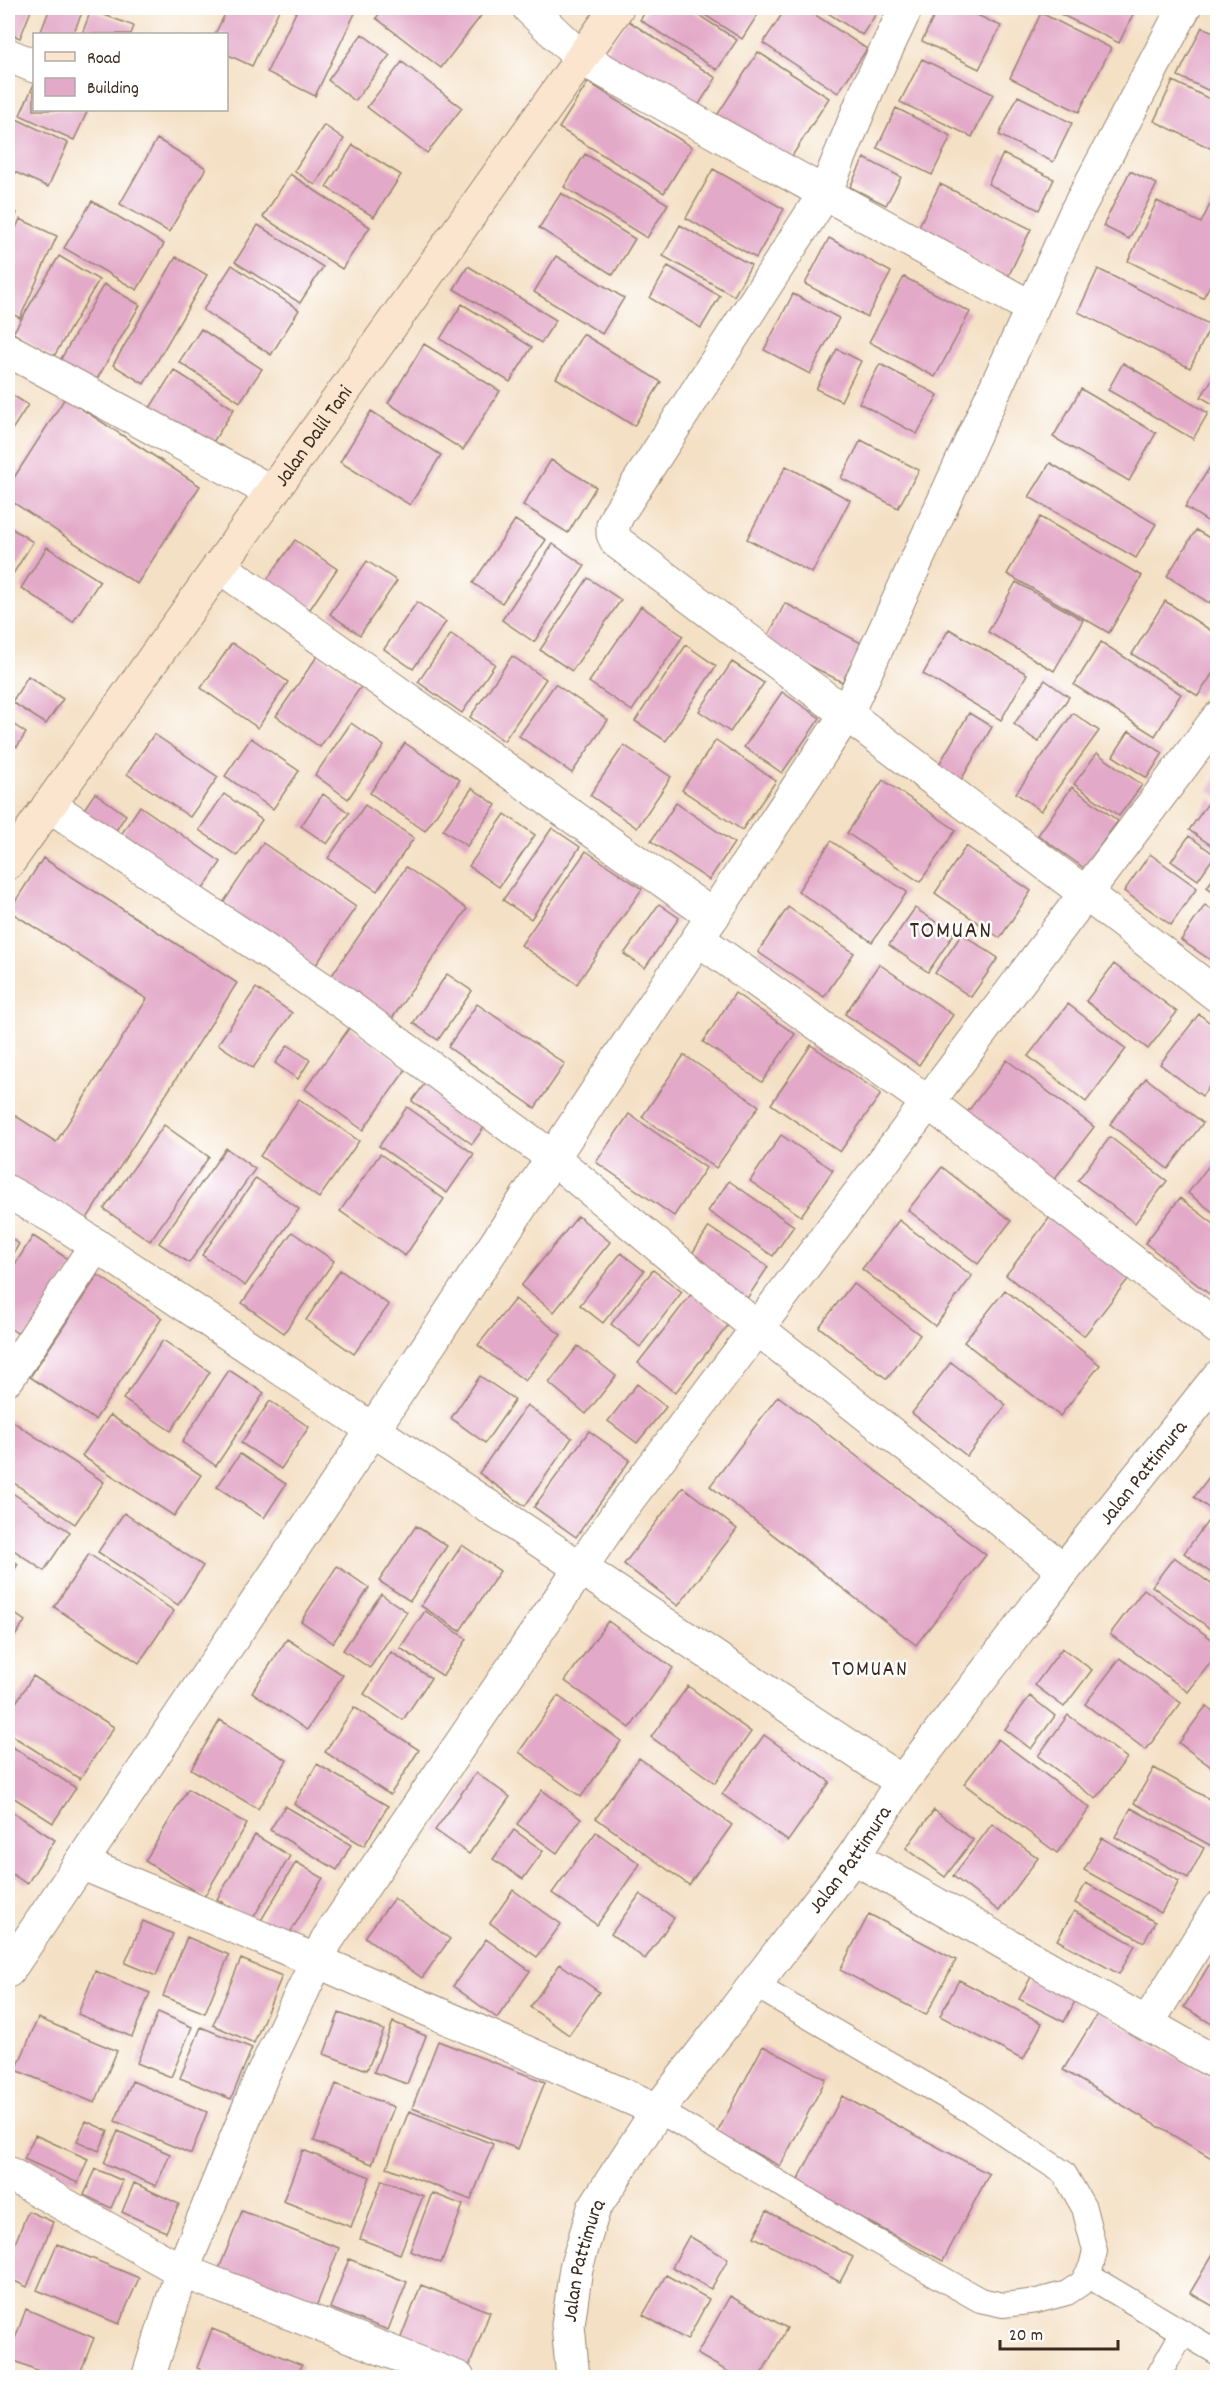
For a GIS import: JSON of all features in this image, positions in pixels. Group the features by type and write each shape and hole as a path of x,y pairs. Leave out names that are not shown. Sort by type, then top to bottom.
{"street":[{"path":"529,8 581,58 1032,308"},
{"name":"Jalan Dalil Tani","path":"8,863 617,8"},
{"path":"906,8 868,88 825,193 618,514 613,534 617,542 847,713 1218,996"},
{"path":"8,1971 372,1431 847,713 1076,212 1184,8"},
{"path":"8,55 33,66"},
{"path":"8,350 272,492"},
{"path":"219,566 705,928 1218,1328"},
{"path":"148,2378 182,2271 261,2078 333,1930 618,1513 1218,718"},
{"path":"49,805 342,1002 553,1158 758,1328 1064,1570"},
{"path":"8,1192 55,1218 96,1245 902,1782"},
{"path":"8,1378 96,1245"},
{"name":"Jalan Pattimura","path":"573,2378 568,2325 576,2268 594,2208 658,2110 853,1857 902,1782 1064,1570 1218,1377"},
{"path":"853,1857 1148,2022 1218,2064"},
{"path":"81,1863 317,1961 658,2110"},
{"path":"1148,2022 1218,1909"},
{"path":"8,2173 182,2271 458,2378"}],"lane":[{"path":"658,2110 872,2239 980,2300 1003,2305 1037,2301 1067,2293 1082,2283 1095,2251 1084,2208 1064,2172 972,2112 753,1984"},
{"path":"1087,2275 1218,2353"},
{"path":"1157,2378 1183,2332"}],"building":[{"path":"8,8 32,8 20,38 8,33"},
{"path":"50,8 84,8 73,33 40,33"},
{"path":"228,8 280,8 252,66 228,55 228,33 216,33"},
{"path":"298,8 357,9 315,96 267,72"},
{"path":"384,8 487,8 441,68 376,18"},
{"path":"648,8 688,8 737,40 717,70 640,20"},
{"path":"694,8 762,8 742,39"},
{"path":"786,8 805,8 867,49 838,93 763,43"},
{"path":"820,8 880,8 862,35"},
{"path":"938,8 962,8 1001,26 979,69 922,41"},
{"path":"1048,8 1136,8 1119,43"},
{"path":"91,10 134,26 131,33 82,33"},
{"path":"1041,13 1111,48 1079,112 1010,78"},
{"path":"627,20 716,78 694,112 605,54"},
{"path":"1202,27 1218,34 1218,95 1178,76"},
{"path":"362,34 390,55 355,101 328,80"},
{"path":"758,52 829,98 787,164 716,117"},
{"path":"922,59 993,94 972,137 900,102"},
{"path":"402,62 462,108 427,153 367,107"},
{"path":"1173,81 1218,103 1218,144 1214,150 1154,121"},
{"path":"588,82 692,147 664,193 559,128"},
{"path":"33,86 33,111 88,111 74,140 20,115"},
{"path":"1018,96 1072,123 1053,162 999,135"},
{"path":"896,108 951,136 932,175 877,148"},
{"path":"8,115 68,143 48,187 8,169"},
{"path":"324,125 344,139 315,185 294,171"},
{"path":"157,139 206,168 169,232 120,204"},
{"path":"353,145 401,175 374,217 326,187"},
{"path":"585,154 668,204 647,238 564,187"},
{"path":"1003,154 1054,179 1039,210 988,184"},
{"path":"864,158 901,177 886,205 850,187"},
{"path":"713,169 784,209 756,258 686,218"},
{"path":"1130,171 1157,184 1129,239 1103,226"},
{"path":"290,174 370,227 342,269 263,217"},
{"path":"940,184 1031,229 1008,277 916,232"},
{"path":"1218,188 1218,270 1203,298 1128,261 1157,201 1201,223"},
{"path":"561,193 635,239 613,275 539,228"},
{"path":"92,201 164,244 137,290 64,248"},
{"path":"8,208 17,213 8,233"},
{"path":"20,219 57,236 20,318 8,312 8,246"},
{"path":"258,225 323,267 300,303 235,262"},
{"path":"680,225 751,265 734,296 663,256"},
{"path":"829,238 891,272 867,317 805,284"},
{"path":"59,256 99,280 53,358 13,333"},
{"path":"556,256 624,298 602,334 534,292"},
{"path":"176,257 207,275 144,384 113,365"},
{"path":"232,265 299,310 271,355 203,310"},
{"path":"468,266 556,320 541,343 454,289"},
{"path":"668,266 720,296 701,328 650,298"},
{"path":"1098,269 1211,325 1190,368 1078,312"},
{"path":"904,277 970,312 935,377 869,342"},
{"path":"104,284 140,305 93,386 57,366"},
{"path":"793,294 839,318 810,374 764,350"},
{"path":"462,304 532,347 510,382 440,339"},
{"path":"201,329 262,369 240,402 179,362"},
{"path":"583,334 661,382 634,426 556,378"},
{"path":"424,344 500,391 463,450 388,403"},
{"path":"837,349 861,361 841,401 816,389"},
{"path":"1123,363 1208,413 1193,439 1108,390"},
{"path":"880,364 938,395 917,434 859,403"},
{"path":"174,370 234,409 208,450 148,411"},
{"path":"1218,370 1218,407 1201,397"},
{"path":"1081,389 1156,433 1129,481 1053,437"},
{"path":"8,392 28,405 8,436"},
{"path":"65,398 200,486 137,584 8,499 8,487"},
{"path":"371,411 441,455 410,505 340,462"},
{"path":"861,440 919,470 898,508 841,478"},
{"path":"551,460 596,487 568,533 523,505"},
{"path":"1213,462 1218,465 1218,528 1185,507"},
{"path":"1050,463 1156,524 1136,558 1029,497"},
{"path":"786,466 850,500 812,573 747,539"},
{"path":"1040,517 1142,576 1109,633 1007,574"},
{"path":"515,520 546,540 502,603 473,583"},
{"path":"8,526 33,542 8,582"},
{"path":"1196,530 1218,543 1218,590 1209,603 1167,576"},
{"path":"295,540 337,569 306,615 263,585"},
{"path":"553,544 585,566 534,642 502,620"},
{"path":"47,547 100,581 73,622 21,588"},
{"path":"367,561 397,581 360,635 330,614"},
{"path":"588,578 621,600 572,671 540,650"},
{"path":"1016,582 1083,620 1054,671 988,632"},
{"path":"1165,601 1218,635 1218,665 1198,696 1132,654"},
{"path":"417,602 446,622 413,669 384,649"},
{"path":"785,603 863,644 842,682 765,642"},
{"path":"641,606 683,636 632,711 589,682"},
{"path":"949,629 1027,674 1001,720 923,674"},
{"path":"451,634 495,664 462,713 418,682"},
{"path":"1101,642 1181,694 1155,736 1074,685"},
{"path":"232,643 288,682 258,728 201,688"},
{"path":"686,645 716,666 666,741 635,721"},
{"path":"318,655 362,685 320,747 276,716"},
{"path":"512,656 546,679 504,741 470,717"},
{"path":"732,662 764,683 730,732 699,711"},
{"path":"28,676 63,699 46,724 12,702"},
{"path":"1045,680 1069,697 1038,742 1014,724"},
{"path":"555,684 608,720 572,773 519,736"},
{"path":"782,692 820,718 782,773 744,747"},
{"path":"969,713 992,727 961,780 938,766"},
{"path":"1073,713 1099,731 1041,811 1016,793"},
{"path":"8,721 26,733 17,747 8,741"},
{"path":"351,723 384,746 348,799 315,775"},
{"path":"1129,731 1163,753 1147,778 1113,756"},
{"path":"154,734 218,777 190,817 127,774"},
{"path":"251,738 299,771 273,809 225,776"},
{"path":"716,740 776,781 742,830 682,790"},
{"path":"405,743 460,780 425,831 370,793"},
{"path":"624,745 671,777 637,828 590,795"},
{"path":"1097,753 1142,785 1119,816 1074,784"},
{"path":"1218,775 1218,797 1208,790"},
{"path":"883,780 956,830 920,882 847,833"},
{"path":"1072,787 1118,821 1084,868 1038,835"},
{"path":"472,788 496,805 467,846 443,830"},
{"path":"95,793 126,815 112,837 80,815"},
{"path":"224,794 262,820 237,856 199,830"},
{"path":"323,794 349,813 327,844 301,826"},
{"path":"1211,799 1218,804 1218,850 1189,830"},
{"path":"676,803 734,843 709,880 651,841"},
{"path":"365,805 414,838 377,891 328,858"},
{"path":"140,806 221,862 199,895 118,839"},
{"path":"505,814 535,835 499,887 469,866"},
{"path":"552,828 580,847 531,919 503,900"},
{"path":"1189,836 1215,855 1198,880 1171,861"},
{"path":"831,841 907,892 872,942 798,891"},
{"path":"263,843 356,907 311,972 219,909"},
{"path":"966,846 1031,891 1000,938 935,893"},
{"path":"586,851 642,889 577,984 521,945"},
{"path":"1150,854 1197,888 1171,925 1124,891"},
{"path":"43,858 237,983 81,1228 8,1181 8,1111 56,1142 147,999 9,911"},
{"path":"406,867 467,909 391,1020 330,978"},
{"path":"1218,872 1218,895 1207,887"},
{"path":"659,904 679,918 645,968 624,954"},
{"path":"1205,905 1218,914 1218,965 1181,940"},
{"path":"788,907 854,953 824,997 758,952"},
{"path":"915,908 954,934 928,972 889,945"},
{"path":"962,934 998,958 971,997 935,973"},
{"path":"879,964 953,1015 919,1065 845,1014"},
{"path":"1114,964 1177,1012 1148,1049 1086,1001"},
{"path":"447,974 472,991 438,1040 413,1023"},
{"path":"256,988 292,1013 253,1068 218,1044"},
{"path":"735,993 795,1034 762,1082 703,1042"},
{"path":"477,1004 565,1064 535,1108 448,1047"},
{"path":"1068,1004 1126,1049 1086,1102 1028,1056"},
{"path":"1199,1014 1218,1029 1218,1075 1202,1096 1160,1064"},
{"path":"350,1027 407,1068 363,1130 305,1089"},
{"path":"288,1045 310,1060 298,1079 275,1063"},
{"path":"811,1045 881,1094 840,1152 771,1104"},
{"path":"684,1055 759,1106 716,1168 642,1117"},
{"path":"1007,1060 1094,1127 1049,1186 962,1119"},
{"path":"1146,1078 1203,1123 1168,1169 1110,1124"},
{"path":"428,1079 488,1122 472,1144 412,1101"},
{"path":"299,1099 359,1141 319,1198 260,1156"},
{"path":"407,1107 474,1154 447,1193 379,1146"},
{"path":"629,1114 706,1168 674,1216 596,1162"},
{"path":"164,1125 209,1157 150,1241 104,1209"},
{"path":"781,1135 833,1170 801,1216 750,1181"},
{"path":"1110,1137 1167,1181 1135,1223 1078,1180"},
{"path":"226,1148 255,1169 189,1263 159,1243"},
{"path":"380,1154 444,1199 405,1256 340,1211"},
{"path":"1214,1159 1218,1162 1218,1216 1188,1193"},
{"path":"942,1167 1011,1221 978,1264 908,1210"},
{"path":"256,1178 299,1209 245,1286 202,1255"},
{"path":"729,1181 794,1226 773,1256 708,1211"},
{"path":"1180,1198 1218,1227 1218,1283 1209,1294 1145,1243"},
{"path":"578,1216 610,1242 554,1312 521,1286"},
{"path":"1050,1217 1129,1278 1084,1336 1006,1275"},
{"path":"899,1220 972,1276 935,1326 862,1269"},
{"path":"709,1227 768,1267 744,1303 686,1263"},
{"path":"292,1232 334,1261 284,1333 242,1303"},
{"path":"8,1236 19,1244 8,1263"},
{"path":"33,1236 74,1263 26,1339 8,1327 8,1275"},
{"path":"621,1253 644,1271 603,1323 580,1305"},
{"path":"340,1270 389,1305 354,1354 306,1320"},
{"path":"653,1270 682,1292 640,1347 611,1324"},
{"path":"98,1275 162,1318 95,1420 30,1377"},
{"path":"853,1283 920,1335 887,1379 819,1327"},
{"path":"1005,1290 1100,1365 1060,1416 964,1342"},
{"path":"692,1293 730,1323 675,1393 638,1363"},
{"path":"515,1299 561,1335 525,1381 478,1345"},
{"path":"163,1340 210,1372 171,1431 123,1399"},
{"path":"578,1346 616,1376 586,1414 549,1383"},
{"path":"951,1362 1006,1405 967,1456 912,1413"},
{"path":"229,1370 264,1393 216,1466 182,1442"},
{"path":"480,1376 515,1400 485,1443 451,1418"},
{"path":"637,1384 666,1407 637,1443 608,1421"},
{"path":"778,1396 986,1555 916,1645 710,1486"},
{"path":"270,1401 309,1427 281,1469 241,1443"},
{"path":"527,1405 572,1438 525,1506 479,1473"},
{"path":"110,1415 201,1475 174,1516 82,1456"},
{"path":"9,1419 104,1482 75,1524 8,1479"},
{"path":"589,1431 630,1460 576,1537 534,1507"},
{"path":"240,1454 286,1484 264,1518 217,1487"},
{"path":"1218,1465 1218,1515 1194,1497"},
{"path":"683,1487 737,1529 678,1606 624,1564"},
{"path":"8,1490 70,1532 44,1571 8,1546"},
{"path":"124,1513 203,1566 178,1605 98,1552"},
{"path":"1208,1521 1218,1528 1218,1578 1184,1553"},
{"path":"416,1526 447,1546 410,1601 379,1581"},
{"path":"462,1545 500,1571 460,1631 421,1606"},
{"path":"89,1554 174,1611 139,1663 54,1607"},
{"path":"8,1557 18,1564 8,1580"},
{"path":"1174,1557 1218,1589 1218,1629 1215,1632 1152,1586"},
{"path":"337,1566 369,1588 333,1643 301,1621"},
{"path":"1144,1589 1218,1644 1218,1653 1188,1692 1110,1634"},
{"path":"381,1594 407,1612 370,1668 343,1650"},
{"path":"8,1609 25,1621 8,1647"},
{"path":"425,1611 467,1639 443,1676 400,1648"},
{"path":"608,1621 673,1668 630,1728 565,1681"},
{"path":"287,1639 343,1675 307,1730 252,1692"},
{"path":"1062,1648 1092,1670 1064,1707 1035,1685"},
{"path":"391,1652 431,1678 403,1720 364,1694"},
{"path":"1120,1658 1181,1703 1146,1750 1085,1704"},
{"path":"33,1676 114,1727 80,1779 8,1733 8,1715"},
{"path":"688,1686 751,1732 715,1783 651,1737"},
{"path":"558,1696 621,1741 581,1797 519,1752"},
{"path":"1030,1696 1055,1716 1031,1749 1005,1729"},
{"path":"1206,1706 1218,1715 1218,1772 1179,1743"},
{"path":"354,1707 419,1750 390,1795 325,1752"},
{"path":"1068,1715 1127,1758 1096,1799 1038,1756"},
{"path":"220,1720 287,1760 258,1809 191,1769"},
{"path":"764,1735 830,1782 788,1841 722,1794"},
{"path":"998,1739 1090,1808 1057,1853 964,1784"},
{"path":"8,1744 76,1788 53,1823 8,1794"},
{"path":"639,1758 732,1825 689,1885 596,1818"},
{"path":"317,1764 388,1806 364,1846 294,1804"},
{"path":"1154,1768 1218,1804 1218,1843 1215,1848 1134,1803"},
{"path":"476,1773 510,1797 469,1854 435,1830"},
{"path":"188,1789 247,1824 204,1897 145,1861"},
{"path":"542,1790 581,1819 557,1853 517,1824"},
{"path":"285,1806 351,1845 337,1870 270,1830"},
{"path":"1131,1808 1204,1848 1188,1878 1115,1837"},
{"path":"8,1809 55,1840 27,1884 8,1871"},
{"path":"934,1810 973,1840 945,1877 906,1848"},
{"path":"992,1824 1038,1858 999,1911 953,1876"},
{"path":"514,1830 543,1851 523,1879 493,1859"},
{"path":"596,1832 640,1864 597,1925 552,1893"},
{"path":"255,1835 290,1856 252,1920 217,1899"},
{"path":"1102,1838 1179,1881 1161,1913 1084,1870"},
{"path":"296,1862 323,1878 287,1938 260,1922"},
{"path":"1086,1883 1155,1922 1144,1942 1075,1903"},
{"path":"513,1890 561,1924 537,1957 490,1923"},
{"path":"640,1894 674,1918 645,1959 611,1934"},
{"path":"394,1898 450,1939 422,1978 365,1937"},
{"path":"1074,1911 1135,1945 1119,1974 1057,1940"},
{"path":"869,1914 956,1960 926,2015 840,1970"},
{"path":"143,1921 173,1934 156,1976 125,1963"},
{"path":"187,1937 229,1955 205,2013 163,1996"},
{"path":"486,1939 530,1971 497,2018 453,1986"},
{"path":"241,1959 282,1976 254,2043 213,2025"},
{"path":"1212,1960 1218,1963 1218,2028 1184,2007"},
{"path":"560,1964 599,1992 569,2035 530,2007"},
{"path":"1036,1968 1080,1992 1064,2022 1019,1999"},
{"path":"95,1971 150,1993 132,2037 78,2014"},
{"path":"959,1980 1042,2023 1023,2060 940,2016"},
{"path":"1099,2011 1218,2082 1218,2162 1063,2070"},
{"path":"158,2012 192,2027 171,2077 137,2063"},
{"path":"339,2013 384,2030 367,2070 324,2054"},
{"path":"38,2018 117,2051 95,2103 16,2070"},
{"path":"393,2022 426,2036 407,2084 374,2072"},
{"path":"201,2027 252,2048 231,2099 180,2078"},
{"path":"438,2041 545,2082 518,2149 412,2108"},
{"path":"763,2046 826,2079 780,2166 717,2133"},
{"path":"132,2081 207,2112 191,2154 115,2121"},
{"path":"336,2084 394,2107 372,2164 314,2141"},
{"path":"842,2096 989,2174 943,2261 796,2184"},
{"path":"409,2111 493,2144 471,2200 387,2167"},
{"path":"86,2121 108,2131 99,2151 77,2141"},
{"path":"118,2131 170,2154 156,2186 104,2163"},
{"path":"35,2135 88,2159 78,2183 24,2159"},
{"path":"303,2150 370,2177 351,2227 283,2201"},
{"path":"96,2169 123,2181 111,2208 84,2195"},
{"path":"382,2180 423,2196 400,2254 360,2239"},
{"path":"134,2183 179,2204 166,2232 122,2212"},
{"path":"432,2193 463,2205 441,2263 410,2251"},
{"path":"28,2211 53,2222 27,2287 8,2278 8,2261"},
{"path":"242,2211 339,2248 316,2307 219,2269"},
{"path":"767,2211 853,2257 840,2282 754,2237"},
{"path":"689,2236 728,2259 711,2289 672,2267"},
{"path":"57,2244 139,2278 119,2324 37,2290"},
{"path":"1218,2245 1218,2309 1190,2293"},
{"path":"349,2259 407,2282 388,2330 330,2308"},
{"path":"666,2275 709,2299 687,2340 643,2315"},
{"path":"421,2285 490,2312 469,2367 400,2340"},
{"path":"730,2296 787,2328 759,2378 739,2378 697,2354"},
{"path":"26,2309 94,2338 78,2378 55,2378 8,2358"},
{"path":"212,2329 302,2365 297,2378 222,2378 197,2368"}],"district":[{"name":"TOMUAN","path":"951,929"},
{"name":"TOMUAN","path":"870,1667"}]}
